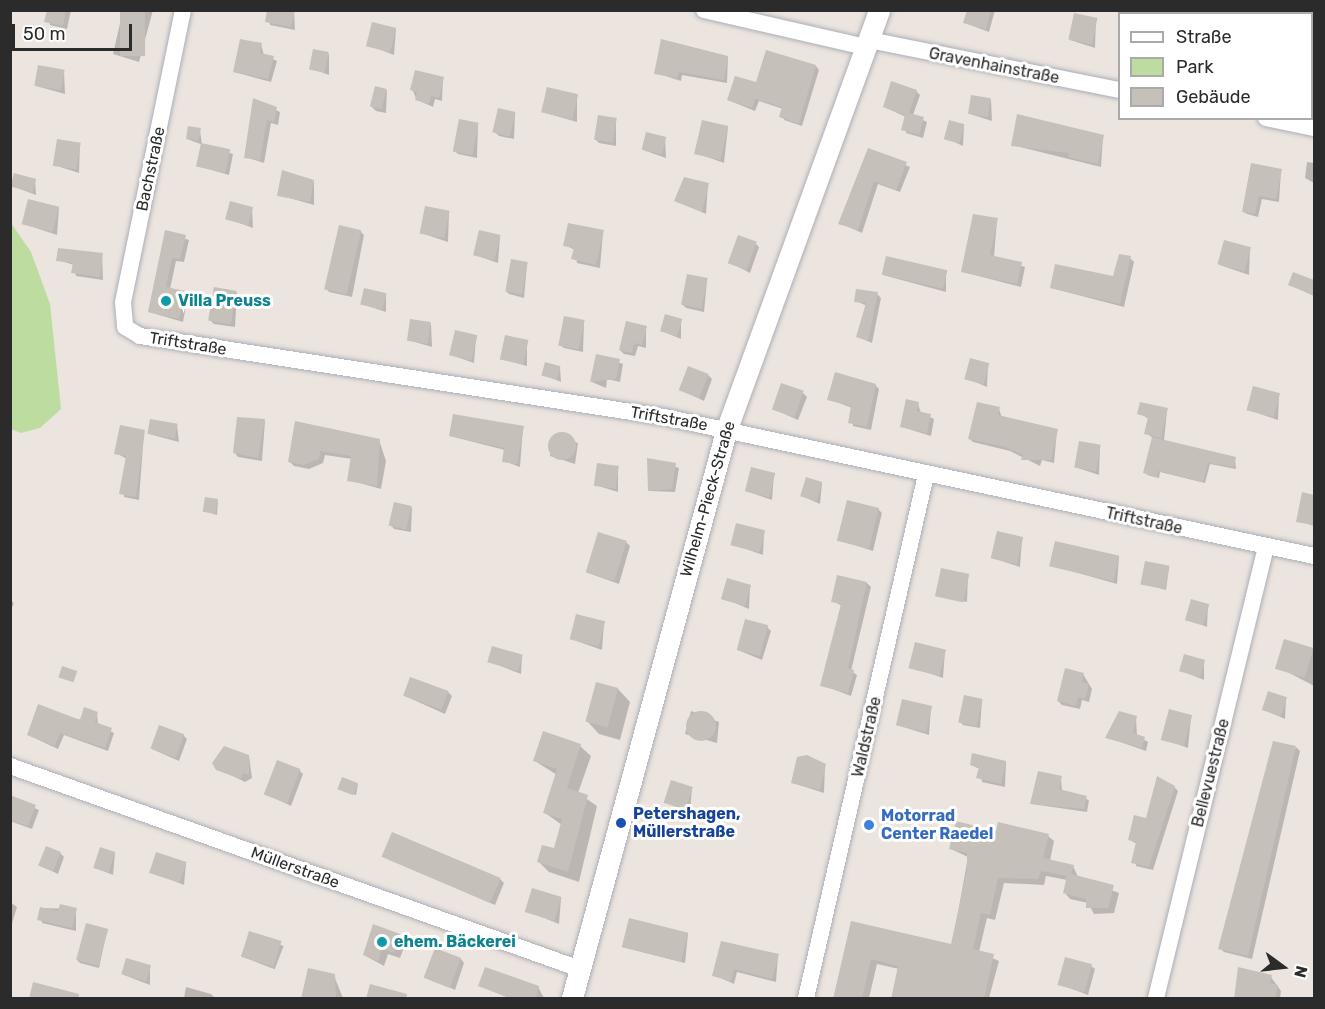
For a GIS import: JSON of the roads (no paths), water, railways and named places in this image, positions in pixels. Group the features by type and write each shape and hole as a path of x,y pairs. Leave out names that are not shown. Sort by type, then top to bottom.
{"street":[{"name":"Bachstraße","path":"125,327 123,302 183,10"},
{"name":"Gravenhainstraße","path":"704,10 868,44 1118,90"},
{"name":"Wilhelm-Pieck-Straße","path":"572,999 726,430 879,10"},
{"path":"1276,120 1314,128"},
{"name":"Triftstraße","path":"125,327 140,336 726,430 1314,556"},
{"name":"Waldstraße","path":"806,999 926,474"},
{"name":"Bellevuestraße","path":"1156,999 1266,547"},
{"name":"Müllerstraße","path":"10,766 580,969"}],"place":[{"name":"Villa Preuss","path":"166,301"},
{"name":"Petershagen, Müllerstraße","path":"621,823"},
{"name":"Motorrad Center Raedel","path":"869,825"},
{"name":"ehem. Bäckerei","path":"382,942"}]}
